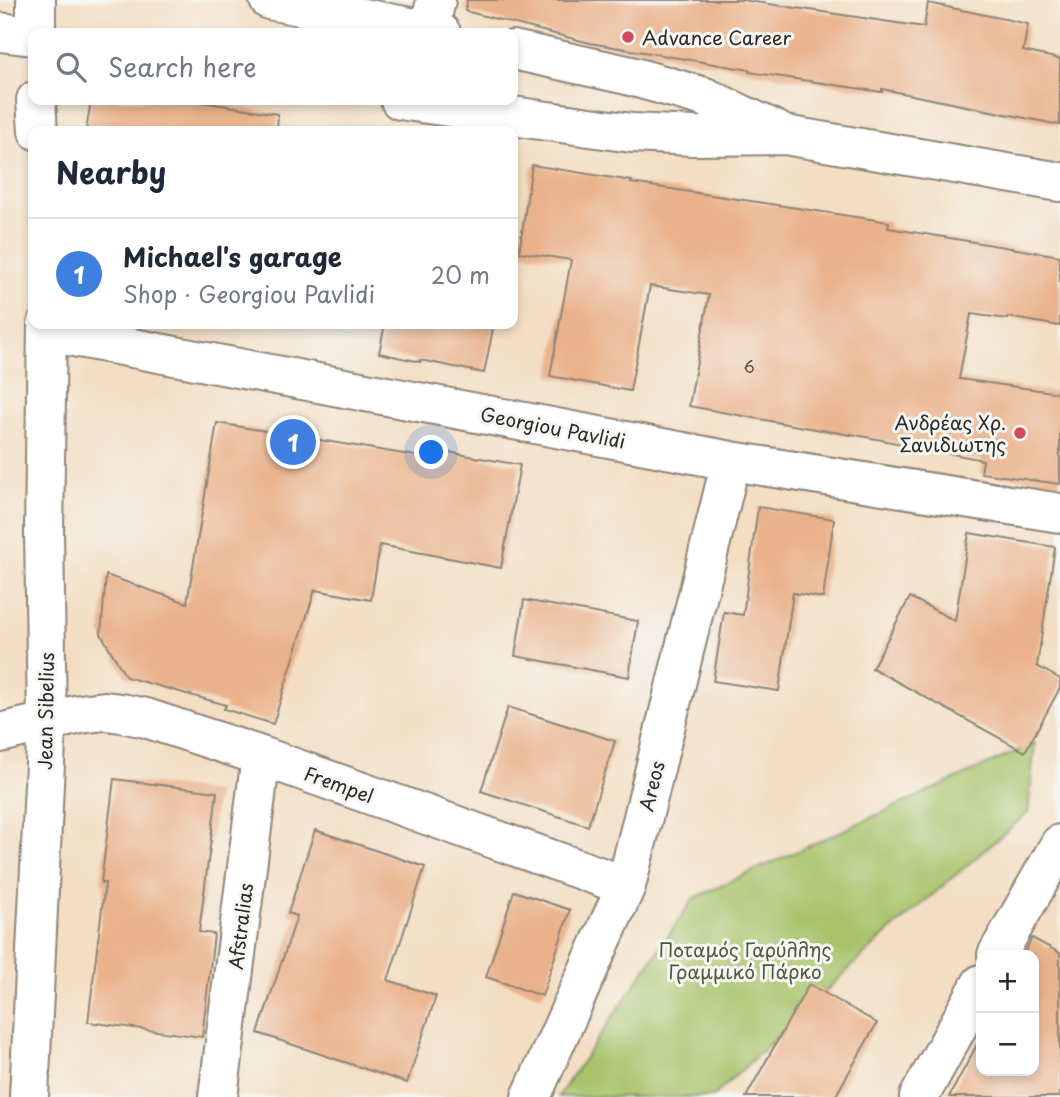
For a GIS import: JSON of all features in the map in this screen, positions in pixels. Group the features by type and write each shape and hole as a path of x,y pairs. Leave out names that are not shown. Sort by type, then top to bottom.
{"street":[{"path":"34,28 36,0"},
{"path":"269,0 435,21"},
{"path":"0,32 28,34"},
{"path":"518,51 627,75 705,97 785,135"},
{"path":"36,105 38,126"},
{"path":"435,105 632,133 693,136 785,135 1060,182"},
{"name":"Jean Sibelius","path":"29,1097 47,722 44,533 47,329"},
{"name":"Georgiou Pavlidi","path":"52,329 731,461 1060,513"},
{"name":"Areos","path":"531,1097 626,886 731,461"},
{"name":"Frempel","path":"0,733 80,714 105,711 146,718 261,756 626,886"},
{"name":"Afstralias","path":"218,1097 261,756"},
{"path":"1000,950 1060,844"},
{"path":"919,1097 976,993"}],"green space":[{"name":"Ποταμός Γαρύλλης Γραμμικό Πάρκο","path":"1035,743 1028,813 882,938 713,1097 558,1097 694,898"}],"building":[{"path":"467,0 742,0 924,27 928,3 1028,24 1023,51 1060,59 1060,125 882,89 882,92 749,72 750,70 590,43 465,11"},
{"path":"90,105 221,105 278,114 277,126 87,126"},
{"path":"532,165 632,181 631,183 889,222 888,228 1060,256 1060,326 971,314 959,379 1060,393 1060,484 981,473 983,460 689,406 709,295 650,286 630,391 550,376 571,260 519,252"},
{"path":"384,329 493,329 484,373 379,353"},
{"path":"217,423 440,460 442,451 520,465 501,568 380,545 371,600 315,590 273,724 224,709 226,705 126,677 101,634 106,575 187,603"},
{"path":"758,507 834,519 823,598 793,593 779,691 713,681 724,612 743,615"},
{"path":"969,533 1055,547 1037,666 1060,679 1060,688 1025,752 872,668 910,597 955,621"},
{"path":"524,600 638,621 629,677 515,656"},
{"path":"508,707 615,741 588,826 481,791"},
{"path":"114,779 217,792 199,932 214,934 202,1037 88,1022 105,883 101,883"},
{"path":"315,830 425,867 388,980 436,996 407,1083 258,1033 297,916 288,913"},
{"path":"514,891 570,910 542,996 486,977"},
{"path":"1032,938 1060,953 1060,1097 949,1097 976,1046 976,1076 1039,1076 1039,950 1026,950"},
{"path":"809,984 877,1023 835,1097 746,1097"}],"place":[{"name":"Advance Career","path":"628,37"},
{"name":"Ανδρέας Χρ. Σανιδιωτης","path":"1020,433"},
{"name":"Michael's garage","path":"293,442"}]}
